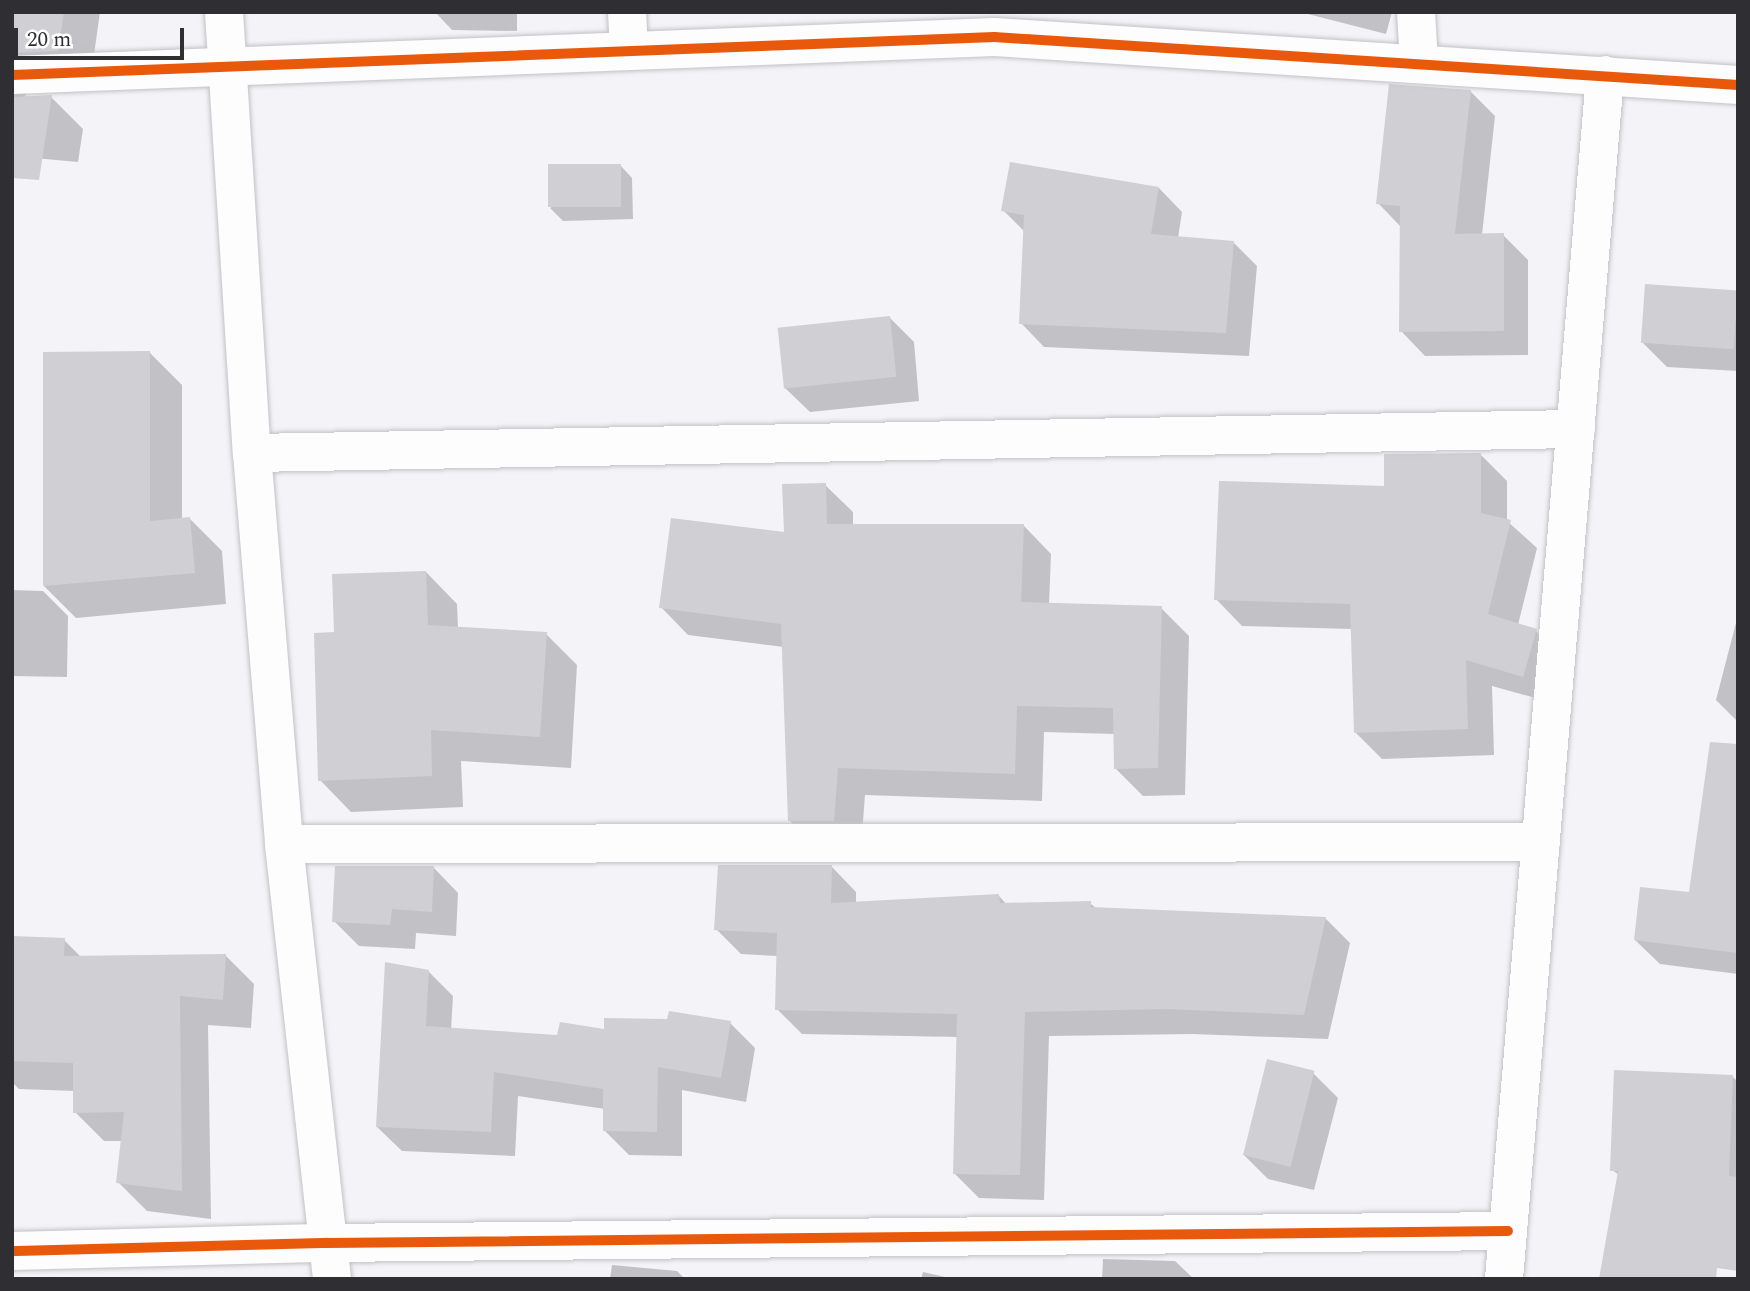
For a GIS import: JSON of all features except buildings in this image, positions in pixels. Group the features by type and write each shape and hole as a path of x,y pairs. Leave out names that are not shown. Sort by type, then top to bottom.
{"street":[{"path":"224,12 225,67 233,140 252,453 284,844 329,1261"},
{"path":"627,12 629,51"},
{"path":"1416,12 1419,63"},
{"path":"12,75 629,51 994,25 1419,63 1738,85"},
{"path":"1504,1279 1605,75"},
{"path":"252,453 1576,429"},
{"path":"284,844 1541,842"},
{"path":"12,1251 329,1261 1508,1231"}],"cycle path":[{"path":"12,75 994,37 1738,85"},
{"path":"12,1251 326,1243 1508,1231"}]}
